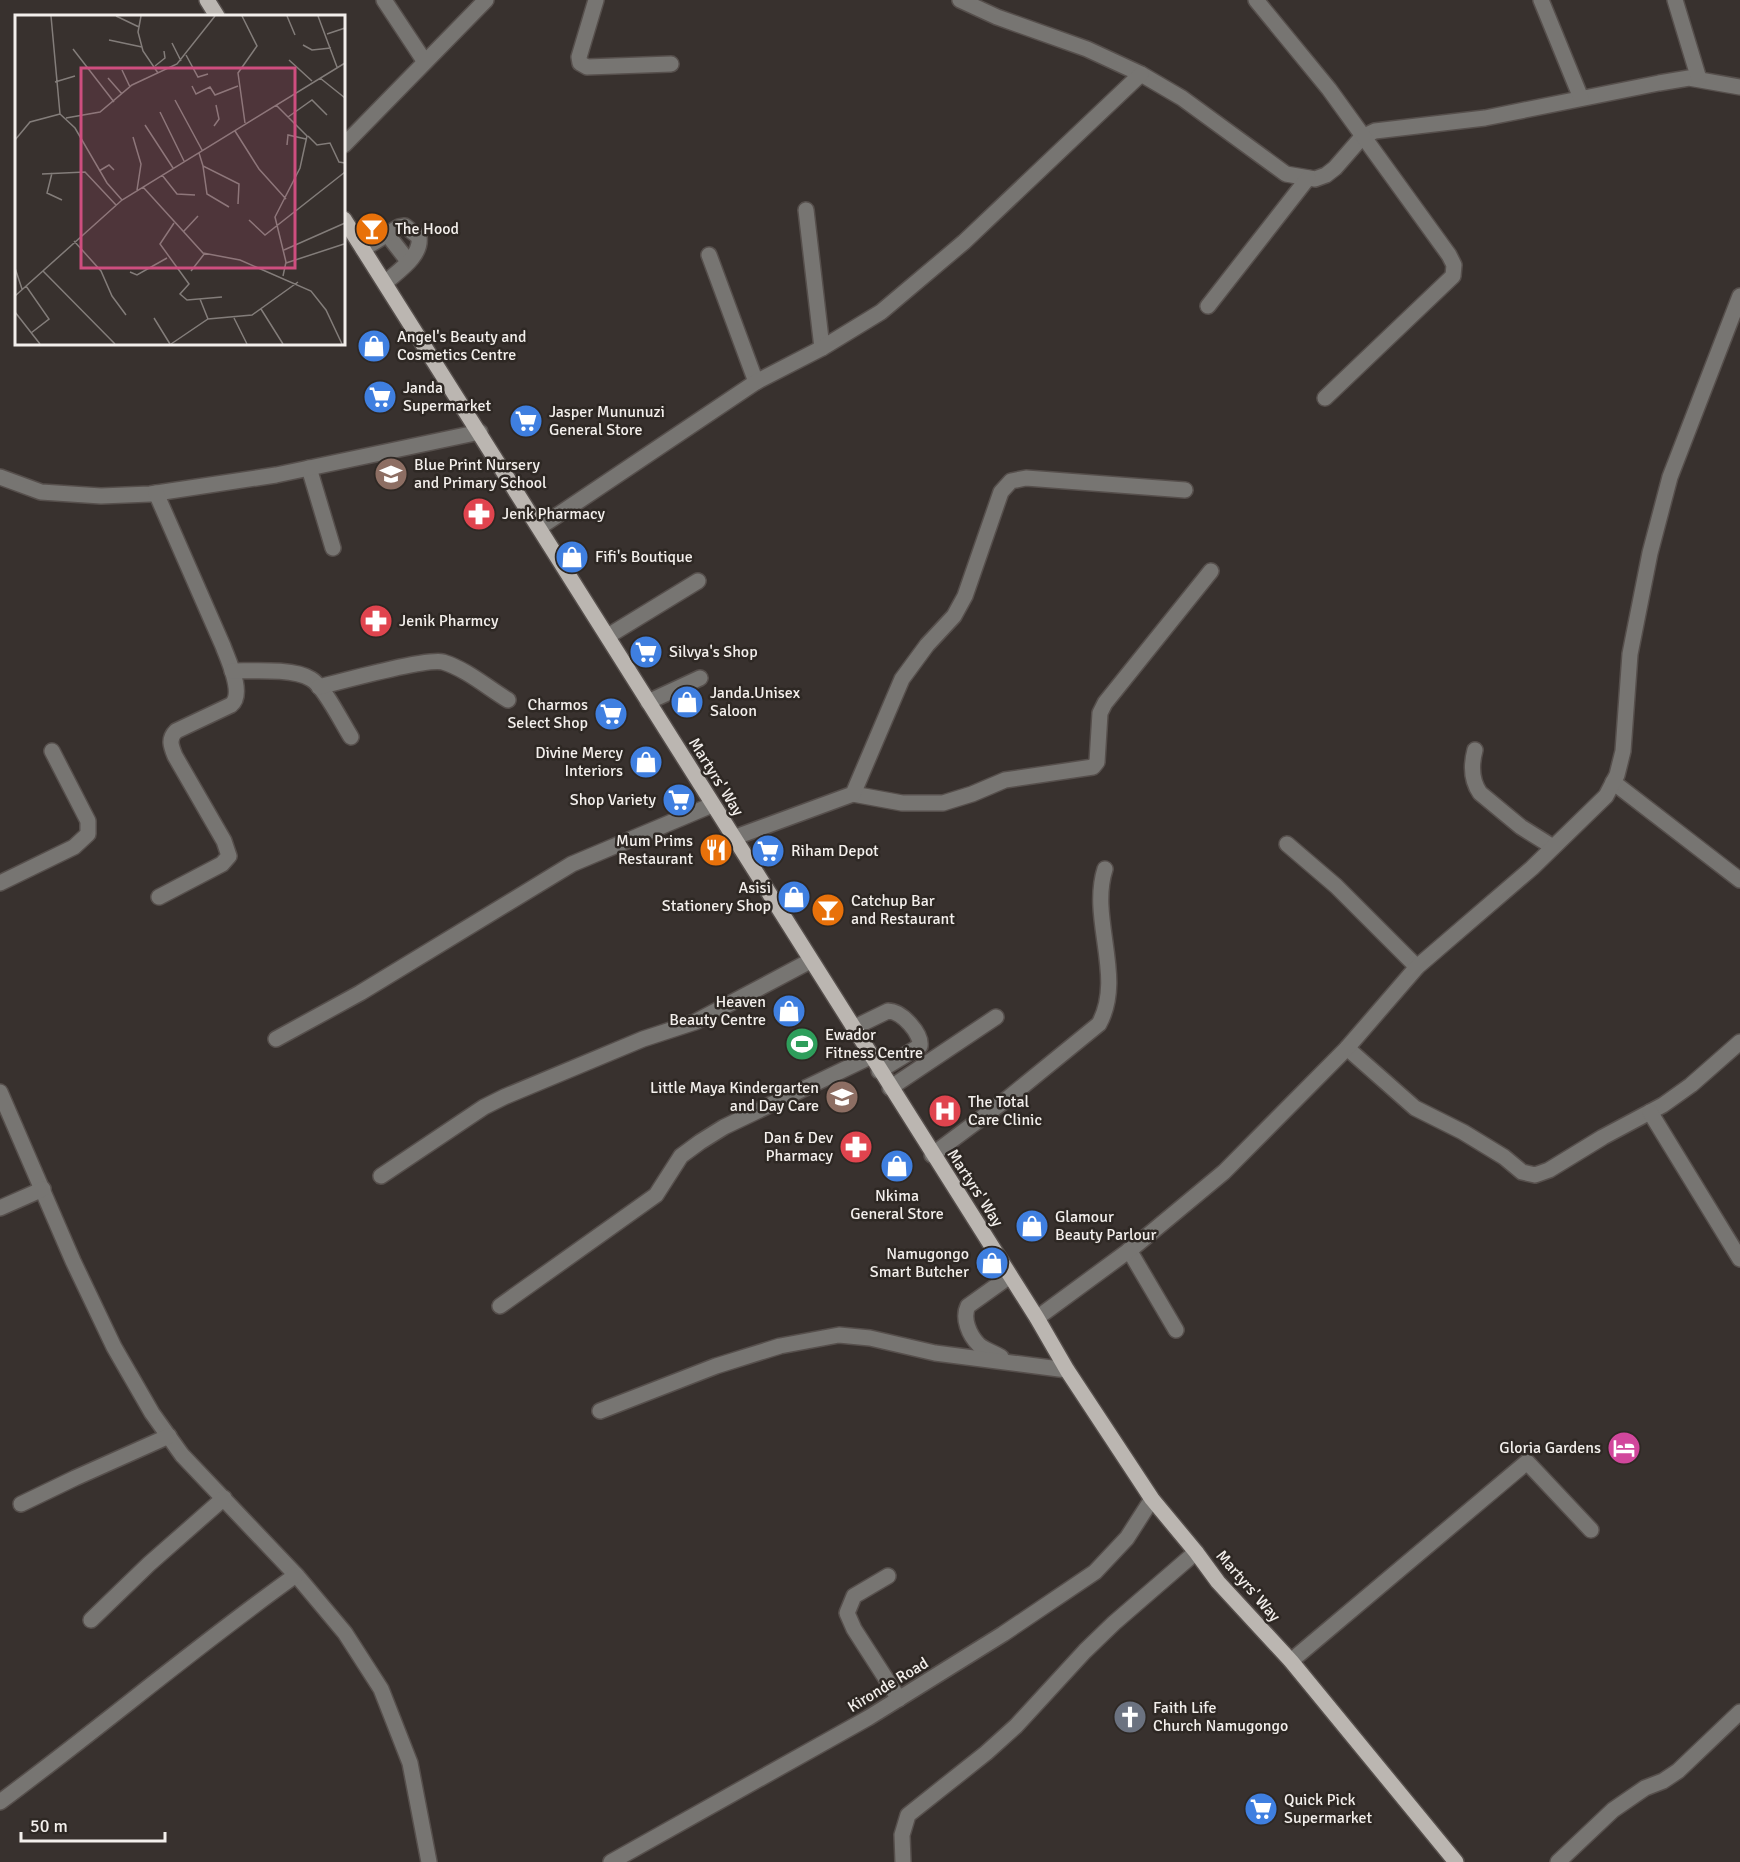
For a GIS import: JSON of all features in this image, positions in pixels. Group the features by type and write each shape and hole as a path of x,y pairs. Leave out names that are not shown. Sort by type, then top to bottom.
{"main road":[{"path":"207,0 216,15"},
{"name":"Martyrs' Way","path":"345,221 540,527 1067,1370 1152,1499 1218,1582 1291,1661 1456,1862"}],"street":[{"path":"384,0 425,62"},
{"path":"345,144 486,0"},
{"path":"596,0 579,57 580,63 587,67 671,64"},
{"path":"960,0 997,17 1087,49 1142,74 1182,98 1286,174 1315,179 1335,168 1362,137 1375,131 1485,118 1689,78 1740,87"},
{"path":"1256,0 1329,89 1454,265 1454,273 1325,398"},
{"path":"1541,0 1581,98"},
{"path":"1675,0 1699,79"},
{"path":"540,527 756,382 822,348 881,312 964,242 1142,74"},
{"path":"1208,306 1308,178"},
{"path":"806,210 822,348"},
{"path":"363,249 399,227 405,226 419,237 420,244 416,254 385,283"},
{"path":"387,234 408,261"},
{"path":"709,255 756,382"},
{"path":"1036,1318 1129,1250 1224,1172 1347,1048 1417,967 1553,848 1606,796 1617,775 1623,751 1630,654 1653,542 1670,477 1740,296"},
{"path":"0,477 41,492 101,496 156,493 276,475 480,432"},
{"path":"309,468 333,548"},
{"path":"853,795 902,679 927,645 954,616 965,596 978,564 1001,492 1011,481 1026,478 1185,490"},
{"path":"156,493 236,685 236,701 176,731 171,735 170,741 175,756 224,841 229,856 222,864 159,897"},
{"path":"733,838 853,795 902,803 943,803 1005,780 1093,767 1097,762 1100,713 1105,703 1211,571"},
{"path":"608,636 699,581"},
{"path":"319,687 421,663 442,662 508,700"},
{"path":"232,671 299,674 312,679 351,737"},
{"path":"648,702 700,678"},
{"path":"1475,750 1472,762 1473,775 1475,786 1480,793 1521,827 1553,848"},
{"path":"0,883 74,847 88,834 88,821 52,751"},
{"path":"1613,782 1740,880"},
{"path":"276,1039 360,993 572,864 712,805"},
{"path":"1287,844 1336,886 1417,967"},
{"path":"932,1155 1007,1099 1099,1024 1107,1010 1109,993 1101,910 1102,877 1105,869"},
{"path":"381,1176 484,1107 643,1039 695,1022 810,961"},
{"path":"853,1029 888,1011 895,1011 902,1014 920,1038 920,1046 879,1071"},
{"path":"890,1088 996,1017"},
{"path":"1347,1048 1415,1108 1463,1132 1527,1175 1535,1175 1549,1170 1650,1112 1691,1085 1740,1042"},
{"path":"500,1306 656,1195 681,1156 700,1142 724,1127 870,1057"},
{"path":"0,1092 73,1261 114,1347 152,1413 182,1455 296,1575 345,1634 381,1689 410,1763 429,1862"},
{"path":"1650,1112 1740,1259"},
{"path":"0,1208 43,1189"},
{"path":"1129,1250 1176,1330"},
{"path":"1010,1276 968,1306 964,1313 965,1321 978,1345 1011,1361"},
{"path":"600,1411 716,1366 780,1346 839,1335 870,1338 935,1353 1067,1370"},
{"path":"21,1504 169,1436"},
{"path":"1291,1661 1527,1462 1592,1530"},
{"path":"91,1620 149,1564 224,1498"},
{"name":"Kironde Road","path":"611,1862 868,1718 1003,1634 1095,1572 1127,1538 1152,1499"},
{"path":"903,1862 902,1835 908,1815 1016,1726 1114,1623 1196,1552"},
{"path":"0,1802 69,1751 244,1612 296,1575"},
{"path":"888,1576 854,1596 847,1613 854,1629 899,1699"},
{"path":"1558,1862 1613,1810 1645,1788 1663,1781 1678,1771 1740,1712"}],"place":[{"name":"The Hood","path":"372,229"},
{"name":"Angel's Beauty and Cosmetics Centre","path":"374,346"},
{"name":"Janda Supermarket","path":"380,397"},
{"name":"Jasper Mununuzi General Store","path":"526,421"},
{"name":"Blue Print Nursery and Primary School","path":"391,474"},
{"name":"Jenk Pharmacy","path":"479,514"},
{"name":"Fifi's Boutique","path":"572,557"},
{"name":"Jenik Pharmcy","path":"376,621"},
{"name":"Silvya's Shop","path":"646,652"},
{"name":"Janda.Unisex Saloon","path":"687,702"},
{"name":"Charmos Select Shop","path":"611,714"},
{"name":"Divine Mercy Interiors","path":"646,762"},
{"name":"Shop Variety","path":"679,800"},
{"name":"Mum Prims Restaurant","path":"716,850"},
{"name":"Riham Depot","path":"768,851"},
{"name":"Asisi Stationery Shop","path":"794,897"},
{"name":"Catchup Bar and Restaurant","path":"828,910"},
{"name":"Heaven Beauty Centre","path":"789,1011"},
{"name":"Ewador Fitness Centre","path":"802,1044"},
{"name":"Little Maya Kindergarten and Day Care","path":"842,1097"},
{"name":"The Total Care Clinic","path":"945,1111"},
{"name":"Dan & Dev Pharmacy","path":"856,1147"},
{"name":"Nkima General Store","path":"897,1166"},
{"name":"Glamour Beauty Parlour","path":"1032,1226"},
{"name":"Namugongo Smart Butcher","path":"992,1263"},
{"name":"Gloria Gardens","path":"1624,1448"},
{"name":"Faith Life Church Namugongo","path":"1130,1717"},
{"name":"Quick Pick Supermarket","path":"1261,1809"}]}
